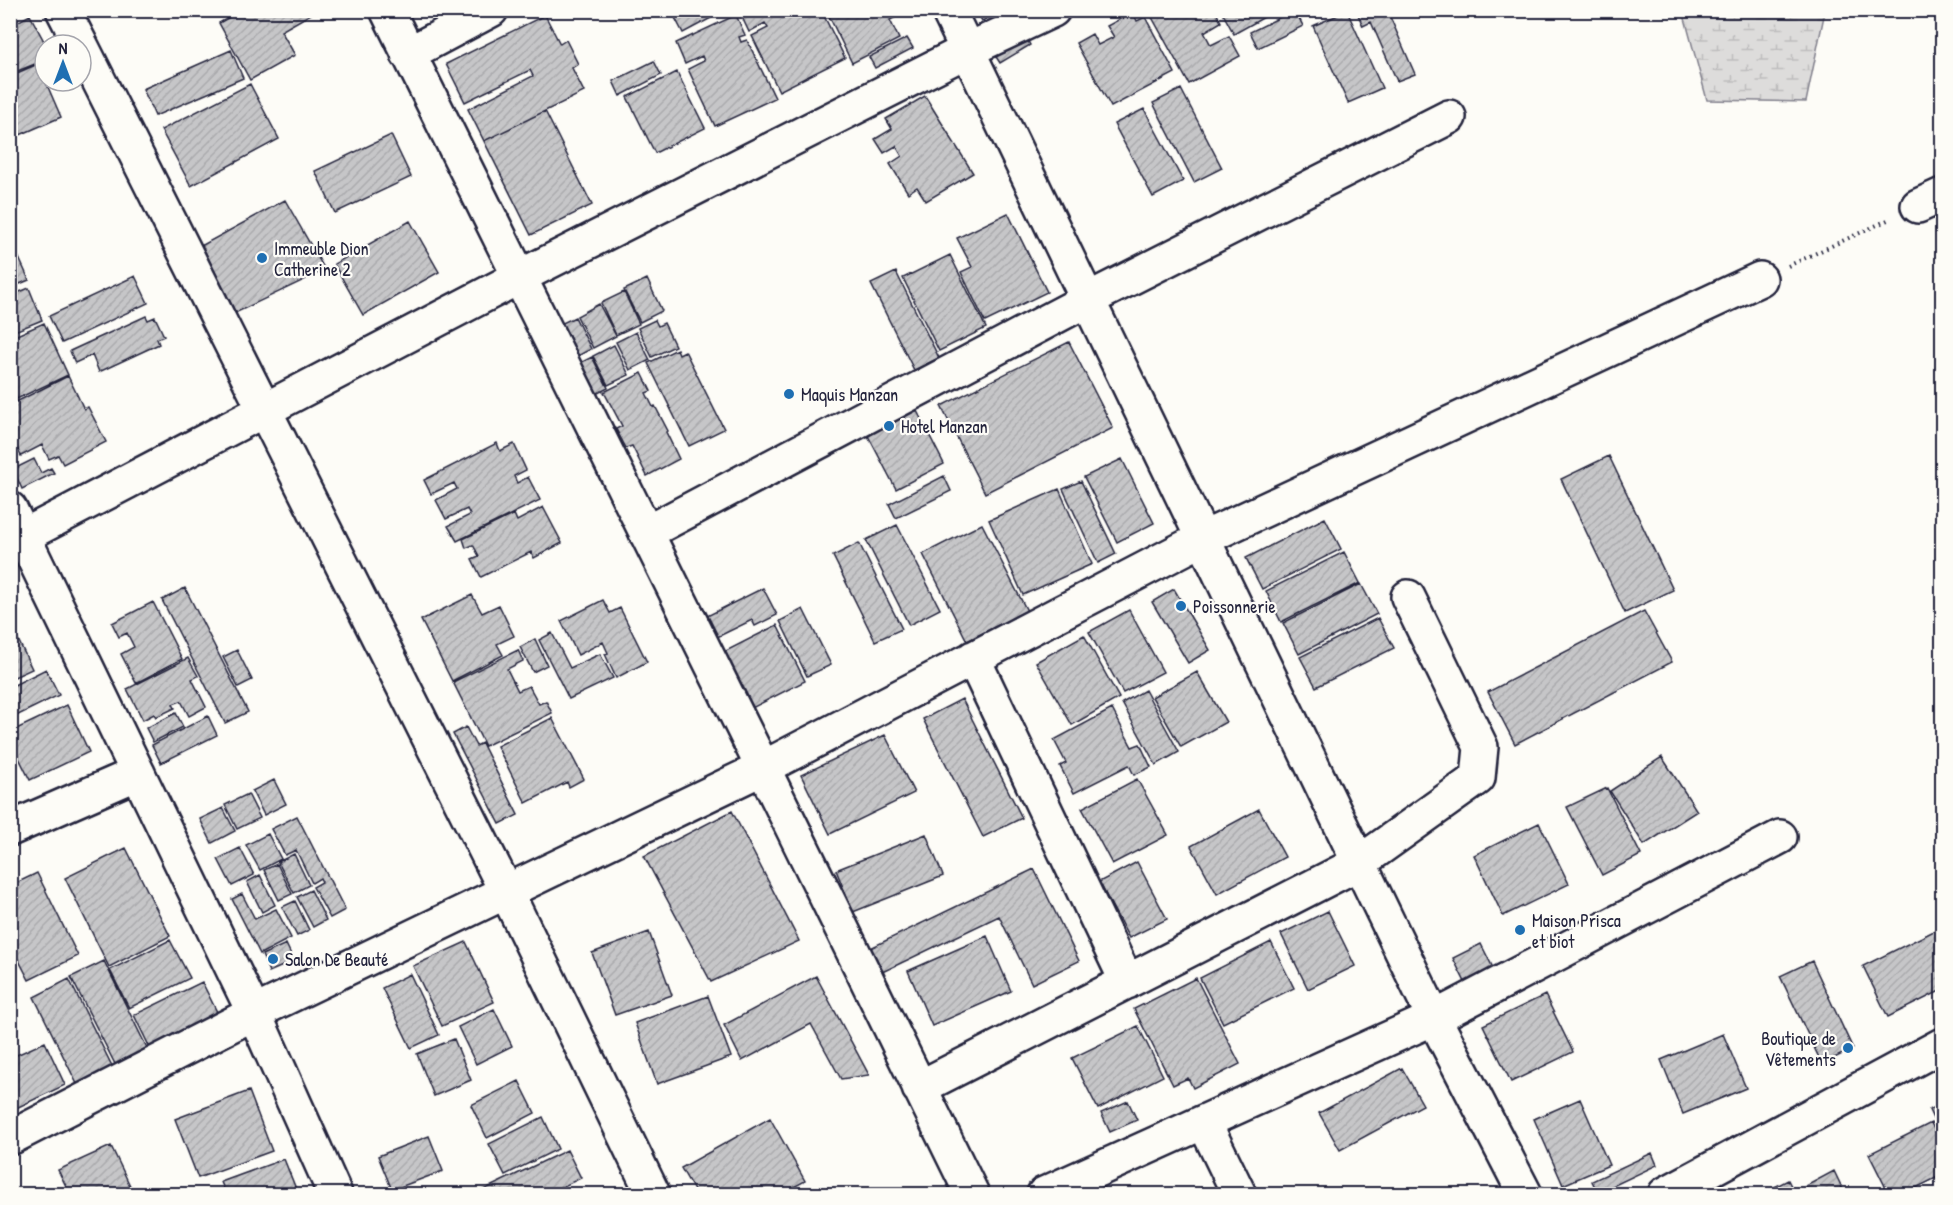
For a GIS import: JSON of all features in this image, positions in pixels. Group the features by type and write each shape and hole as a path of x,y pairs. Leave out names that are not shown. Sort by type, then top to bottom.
{"street":[{"path":"63,10 75,33"},
{"path":"387,10 972,1194"},
{"path":"408,54 491,10"},
{"path":"948,10 1434,1017 1525,1194"},
{"path":"335,1194 254,1013 138,773 15,530 264,410 519,277 968,50 1053,10"},
{"path":"93,69 506,891 653,1194"},
{"path":"646,532 1087,300 1449,117"},
{"path":"10,1138 254,1013 763,768 1202,538 1760,279"},
{"path":"919,1088 1359,863 1479,778 1481,747 1408,597"},
{"path":"973,658 1127,981"},
{"path":"10,829 138,773"},
{"path":"1044,1194 1434,1017 1780,837"},
{"path":"1665,1194 1942,1045"},
{"path":"1204,1122 1239,1194"}],"path":[{"path":"1760,279 1930,200"}],"green space":[{"path":"1683,11 1825,11 1806,102 1707,100"}],"building":[{"path":"242,10 318,10 281,31 295,55 250,80 219,23"},
{"path":"671,10 726,10 683,33"},
{"path":"744,10 821,10 845,58 779,91 752,36 768,28 765,23 749,32 740,13"},
{"path":"826,10 896,10 898,16 890,20 899,39 852,63"},
{"path":"976,10 1004,10 982,21"},
{"path":"1148,10 1215,10 1221,22 1204,32 1211,45 1229,36 1240,56 1189,84"},
{"path":"1221,10 1277,10 1234,34"},
{"path":"1295,10 1303,26 1258,48 1250,32"},
{"path":"1356,10 1387,10 1415,74 1397,81 1371,22 1363,26"},
{"path":"1347,11 1382,88 1348,103 1313,26"},
{"path":"1133,12 1137,21 1145,17 1175,73 1111,107 1076,43 1092,34 1098,45 1114,37 1107,26"},
{"path":"30,15 40,33 33,33 33,65 10,74 10,26"},
{"path":"545,15 560,44 566,40 578,64 572,68 584,92 484,141 468,109 533,76 530,70 465,102 446,64"},
{"path":"736,15 745,35 739,37 741,42 747,40 775,98 715,126 688,69 704,61 702,56 685,64 676,43"},
{"path":"1020,27 1030,45 1000,63 989,46"},
{"path":"907,38 913,48 875,68 869,57"},
{"path":"231,50 243,78 155,116 143,89"},
{"path":"654,61 661,75 620,96 613,81"},
{"path":"33,66 33,93 51,93 61,117 13,138 10,132 10,76"},
{"path":"677,72 705,128 655,153 627,97"},
{"path":"250,84 279,139 191,186 161,130"},
{"path":"1181,89 1222,168 1194,182 1153,103"},
{"path":"925,96 973,173 926,201 917,187 908,193 890,164 902,156 896,146 884,153 875,139 892,129 886,119"},
{"path":"1144,109 1183,181 1153,197 1114,124"},
{"path":"545,111 592,205 531,235 484,141"},
{"path":"391,135 411,177 335,213 315,171"},
{"name":"Immeuble Dion Catherine 2","path":"285,200 325,270 235,313 199,247"},
{"path":"1008,213 1047,292 985,322 961,272 972,267 957,238"},
{"path":"410,221 439,272 363,315 334,264"},
{"path":"15,249 29,280 10,288 10,251"},
{"path":"950,255 986,328 939,351 903,278"},
{"path":"896,272 939,358 914,370 871,284"},
{"path":"135,276 148,303 62,343 49,316"},
{"path":"647,279 662,311 640,322 624,290"},
{"path":"29,288 42,320 10,333 10,296"},
{"path":"624,292 639,324 616,335 601,303"},
{"path":"599,304 616,336 593,348 577,316"},
{"path":"146,316 148,320 155,317 164,336 157,339 159,344 99,372 92,355 75,363 70,351"},
{"path":"575,317 591,349 568,361 552,328"},
{"path":"655,320 658,326 664,323 675,346 652,357 638,328"},
{"path":"44,323 68,375 10,402 10,338"},
{"path":"636,332 650,360 630,370 616,342"},
{"path":"1069,342 1113,428 985,493 941,406"},
{"path":"614,345 629,375 608,385 593,356"},
{"path":"677,349 679,354 685,351 724,429 689,446 648,363"},
{"path":"592,357 608,388 588,398 572,367"},
{"path":"642,373 651,391 646,393 668,431 666,432 679,459 647,476 632,446 626,448 616,429 622,426 604,392"},
{"path":"68,376 84,409 88,407 106,442 63,464 58,455 49,459 42,445 21,456 10,434 10,405"},
{"path":"914,405 944,464 896,489 865,430"},
{"path":"497,443 500,451 514,444 526,470 514,476 517,483 528,477 540,500 457,541 448,526 470,515 467,509 446,519 436,500 457,489 454,483 431,494 424,480"},
{"path":"1609,456 1673,590 1625,613 1561,479"},
{"path":"34,459 41,473 51,468 54,473 22,489 17,478 10,480 10,463 14,469"},
{"path":"1122,459 1154,523 1117,542 1084,477"},
{"path":"944,476 951,491 896,518 889,504"},
{"path":"1081,481 1116,554 1098,563 1063,489"},
{"path":"1059,489 1092,564 1023,595 989,520"},
{"path":"543,507 562,543 534,558 531,552 481,577 472,559 479,556 473,545 466,548 463,539 514,514 517,521"},
{"path":"1325,518 1341,549 1262,589 1246,558"},
{"path":"982,524 1027,611 967,641 923,554"},
{"path":"897,525 940,609 909,625 866,540"},
{"path":"859,543 902,629 875,641 833,556"},
{"path":"1344,552 1360,583 1281,622 1266,591"},
{"path":"1361,584 1377,614 1299,654 1283,623"},
{"path":"185,588 248,712 225,723 162,600"},
{"path":"763,588 777,615 755,626 752,620 707,642 697,621"},
{"path":"1174,589 1210,650 1188,663 1152,602"},
{"path":"472,595 482,613 499,605 514,636 497,644 503,655 452,681 421,620"},
{"path":"603,600 610,613 620,608 647,662 616,678 605,654 608,653 603,642 578,655 561,621"},
{"path":"153,602 182,659 136,683 121,654 134,647 127,633 119,637 112,623"},
{"path":"803,609 831,665 807,676 780,621"},
{"path":"1129,610 1163,672 1123,693 1089,632"},
{"path":"1644,611 1672,662 1515,744 1488,692"},
{"path":"1378,618 1394,648 1316,687 1300,657"},
{"path":"777,625 805,681 742,713 714,657"},
{"path":"13,629 32,669 10,679 10,630"},
{"path":"552,633 570,668 600,654 613,678 569,699 539,640"},
{"path":"1084,635 1119,698 1072,725 1036,662"},
{"path":"535,639 547,665 533,672 520,647"},
{"path":"237,650 252,680 238,687 223,657"},
{"path":"518,650 523,661 507,669 518,691 529,686 539,704 546,701 552,713 485,746 453,682"},
{"path":"188,658 198,676 192,679 206,707 189,716 181,701 173,704 175,708 143,720 127,689"},
{"path":"46,669 59,695 10,719 10,687"},
{"path":"1197,672 1226,722 1181,747 1152,697"},
{"path":"1145,690 1179,752 1156,765 1122,703"},
{"path":"962,699 1022,818 983,837 923,719"},
{"path":"67,705 89,752 30,780 10,740 10,732"},
{"path":"1112,709 1132,747 1140,744 1151,767 1134,775 1129,765 1074,793 1060,766 1066,763 1054,740"},
{"path":"176,713 183,727 153,742 146,728"},
{"path":"208,716 217,735 161,763 152,745"},
{"path":"552,718 584,779 569,787 567,782 526,803 497,746"},
{"path":"466,727 476,746 482,743 518,815 500,824 453,734"},
{"path":"885,735 914,793 830,834 801,775"},
{"path":"1662,757 1697,811 1644,845 1610,791"},
{"path":"1137,779 1168,835 1112,864 1082,808"},
{"path":"274,780 286,804 264,815 252,791"},
{"path":"1607,788 1641,855 1602,875 1567,807"},
{"path":"248,794 260,818 237,829 225,805"},
{"path":"223,808 235,831 212,843 200,819"},
{"path":"1259,809 1285,857 1217,894 1191,846"},
{"path":"732,811 799,941 711,982 644,856"},
{"path":"297,816 345,910 330,918 313,887 322,882 320,878 312,883 296,850 285,855 271,829"},
{"path":"1539,823 1569,884 1503,916 1474,855"},
{"path":"268,834 281,859 260,870 246,845"},
{"path":"926,834 943,876 853,912 836,870"},
{"path":"126,848 170,936 109,967 65,878"},
{"path":"240,848 254,875 232,886 218,859"},
{"path":"294,854 309,885 294,893 278,862"},
{"path":"1137,862 1167,919 1129,938 1099,882"},
{"path":"277,864 292,894 279,900 264,870"},
{"path":"1034,869 1079,961 1032,984 999,916 874,976 862,952"},
{"path":"37,873 78,956 29,980 10,943 10,886"},
{"path":"260,875 275,905 262,912 247,882"},
{"path":"311,890 326,920 313,927 297,897"},
{"path":"242,894 255,919 276,909 291,938 260,954 232,899"},
{"path":"295,901 309,930 297,936 282,907"},
{"path":"1328,911 1355,966 1308,989 1281,934"},
{"path":"1942,927 1942,990 1888,1017 1863,966"},
{"path":"649,932 672,995 615,1015 592,953"},
{"path":"987,936 1011,991 932,1026 908,971"},
{"path":"170,940 190,978 129,1008 110,970"},
{"path":"466,942 494,1002 442,1026 413,966"},
{"path":"1271,942 1294,988 1223,1023 1200,978"},
{"path":"286,944 294,961 269,972 262,955"},
{"path":"1481,944 1494,970 1466,984 1453,958"},
{"path":"104,961 150,1054 118,1070 71,977"},
{"path":"1812,961 1853,1049 1822,1064 1780,976"},
{"path":"410,974 439,1035 411,1048 382,988"},
{"path":"816,976 869,1075 841,1079 811,1024 742,1061 724,1025"},
{"path":"1196,978 1240,1064 1193,1088 1188,1078 1173,1085 1134,1009"},
{"path":"69,979 113,1068 78,1086 34,997"},
{"path":"202,982 219,1016 151,1050 134,1015"},
{"path":"1545,995 1573,1052 1511,1082 1483,1025"},
{"path":"708,996 731,1057 657,1084 635,1023"},
{"path":"494,1009 512,1046 476,1064 458,1027"},
{"path":"1138,1026 1163,1076 1098,1109 1072,1058"},
{"path":"1723,1034 1746,1088 1683,1114 1661,1060"},
{"path":"454,1039 471,1080 434,1096 417,1054"},
{"path":"45,1042 65,1085 12,1110 10,1106 10,1058"},
{"path":"1402,1068 1423,1105 1340,1150 1319,1113"},
{"path":"519,1081 535,1113 487,1138 471,1105"},
{"path":"249,1091 272,1151 198,1178 175,1119"},
{"path":"1580,1099 1609,1165 1563,1185 1534,1119"},
{"path":"1128,1101 1137,1120 1110,1132 1101,1113"},
{"path":"1942,1104 1942,1138 1929,1110"},
{"path":"543,1117 558,1149 505,1175 489,1144"},
{"path":"770,1118 805,1181 781,1194 696,1194 681,1168"},
{"path":"1931,1123 1942,1145 1942,1175 1904,1194 1889,1194 1869,1154"},
{"path":"429,1136 443,1171 392,1190 378,1156"},
{"path":"111,1146 134,1194 70,1194 58,1170"},
{"path":"567,1150 581,1178 547,1194 475,1194"},
{"path":"1652,1153 1657,1165 1598,1193 1592,1181"},
{"path":"284,1159 298,1194 226,1194 221,1182"},
{"path":"1834,1171 1845,1194 1810,1194 1806,1186"},
{"path":"1788,1180 1795,1194 1761,1194"}],"place":[{"name":"Immeuble Dion Catherine 2","path":"262,258"},
{"name":"Maquis Manzan","path":"789,394"},
{"name":"Hotel Manzan","path":"889,426"},
{"name":"Poissonnerie","path":"1181,606"},
{"name":"Maison Prisca et biot","path":"1520,930"},
{"name":"Salon De Beauté","path":"273,959"},
{"name":"Boutique de Vêtements","path":"1848,1048"}]}
